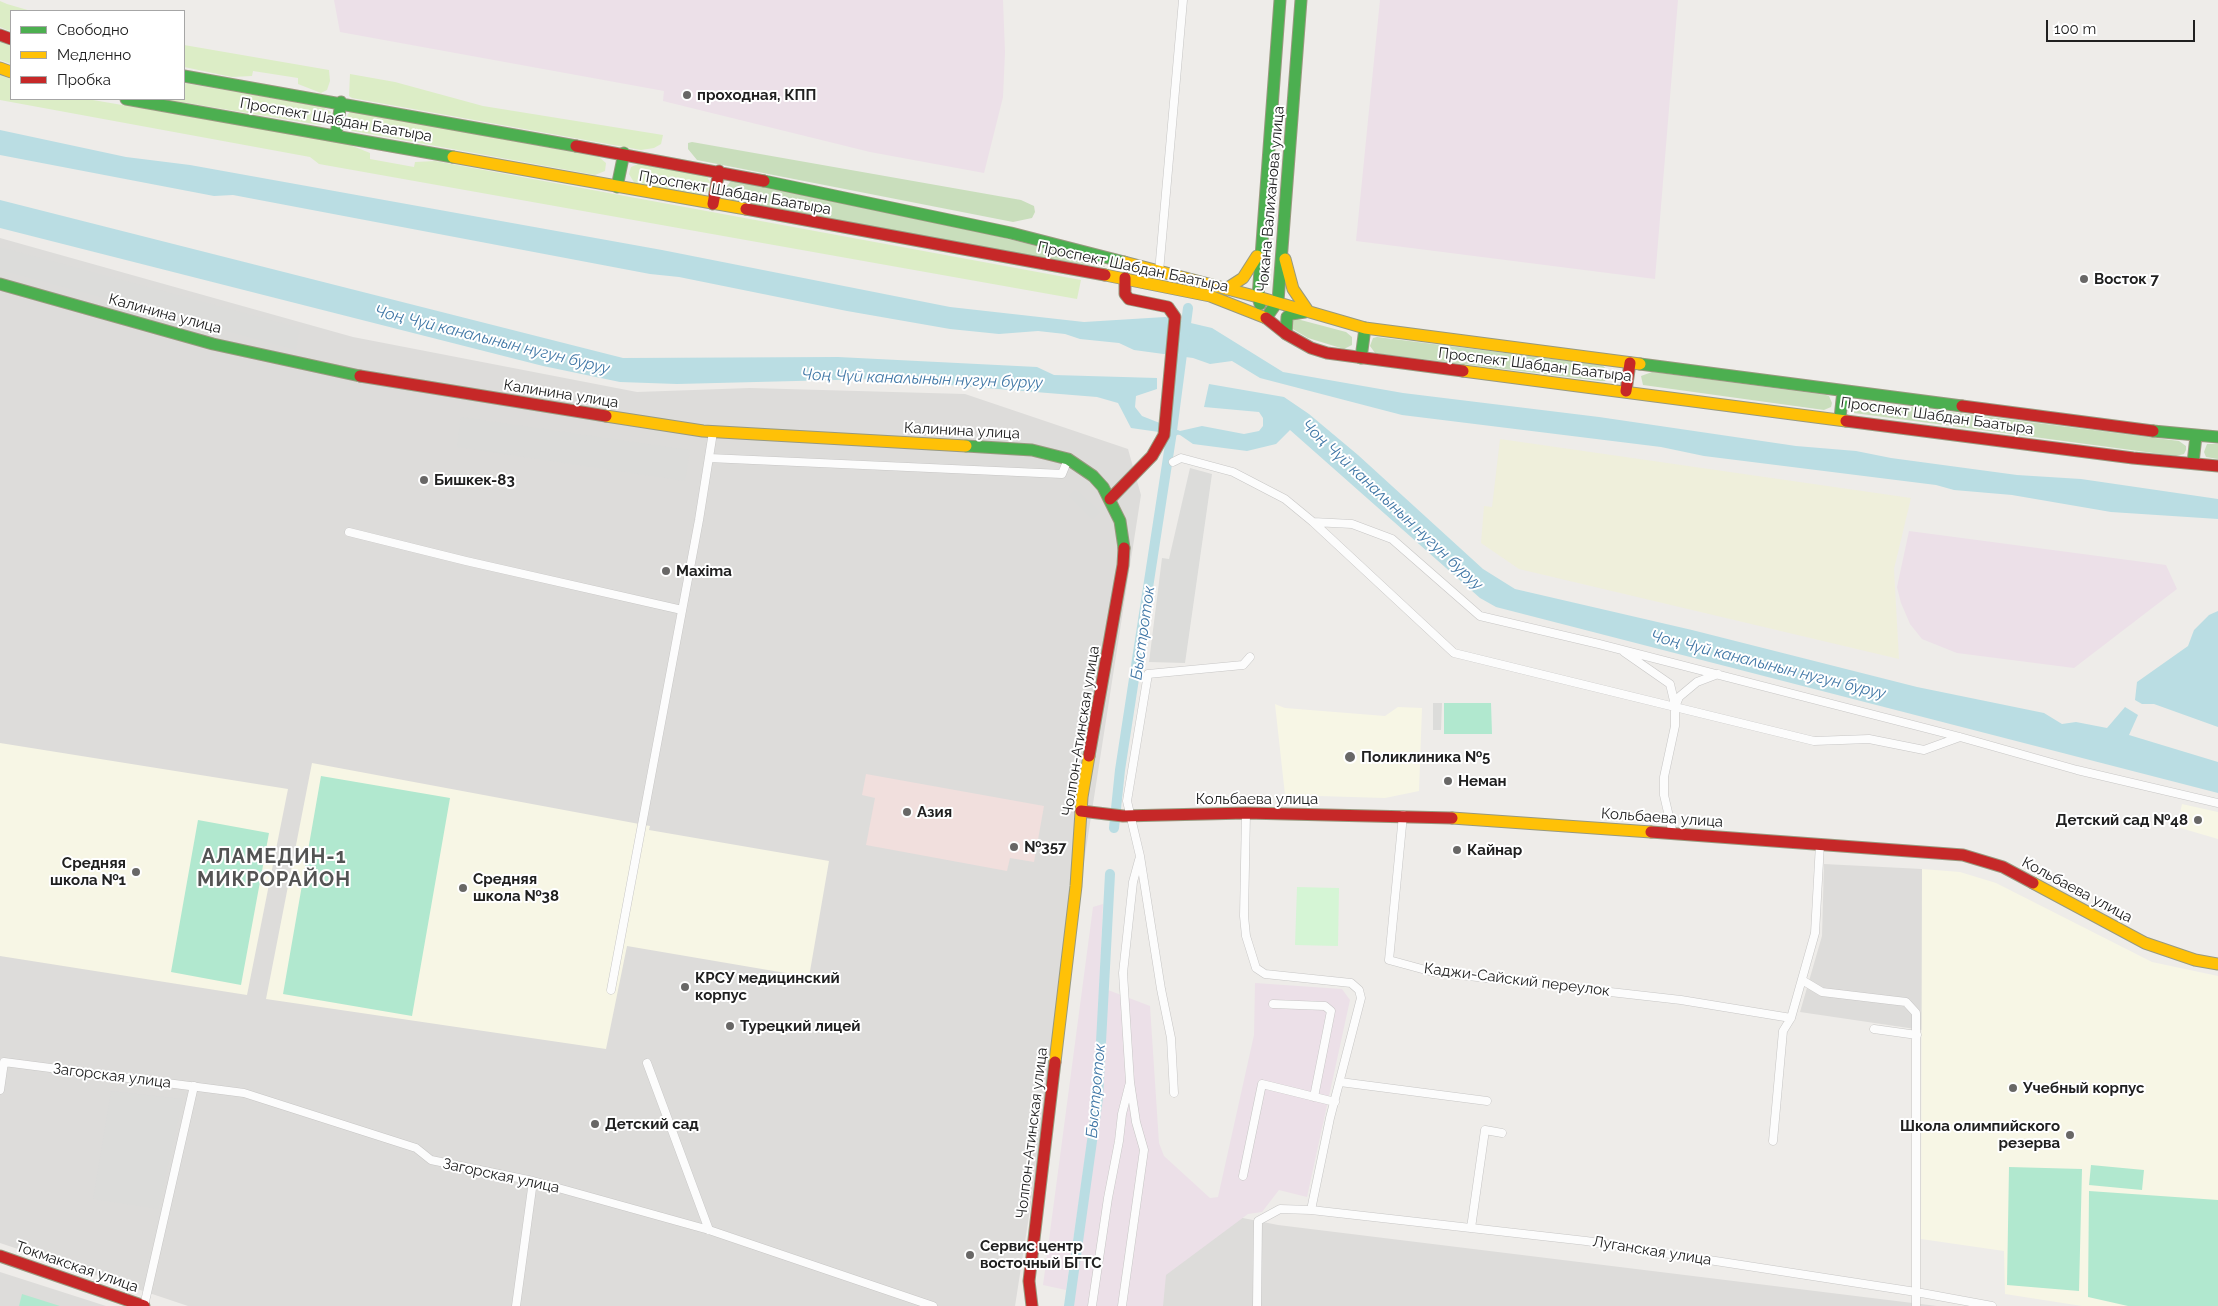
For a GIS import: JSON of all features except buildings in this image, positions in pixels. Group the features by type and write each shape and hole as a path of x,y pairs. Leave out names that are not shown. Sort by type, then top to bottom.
{"main road":[{"name":"Чокана Валиханова улица","path":"1266,318 1258,296 1280,0"},
{"name":"Чокана Валиханова улица","path":"1266,318 1278,301 1302,0"},
{"name":"Проспект Шабдан Баатыра","path":"185,76 341,102 719,170 1011,233 1278,301 1365,328 1843,391 2196,436 2218,437"},
{"name":"Проспект Шабдан Баатыра","path":"139,100 1125,278 1210,296 1266,318 1286,334 1311,348 1361,358 1840,418 2133,458 2218,466"},
{"path":"336,135 341,102"},
{"path":"617,187 624,153"},
{"path":"713,204 719,170"},
{"path":"1226,289 1235,285 1249,272 1262,244"},
{"path":"1282,247 1293,289 1302,304 1310,312"},
{"path":"1110,499 1152,456 1164,436 1176,317 1168,307 1129,299 1125,294 1125,278"},
{"name":"Калинина улица","path":"0,284 214,344 370,378 713,432 1032,450 1068,459 1093,476 1110,499"},
{"path":"1286,334 1286,317 1298,312 1310,312"},
{"path":"1361,358 1365,328"},
{"path":"1626,391 1630,363"},
{"path":"1840,418 1843,391"},
{"path":"2193,463 2196,436"},
{"name":"Чолпон-Атинская улица","path":"1032,1306 1029,1281 1076,886 1081,810 1123,565 1122,533 1116,509 1110,499"},
{"name":"Кольбаева улица","path":"1081,810 1100,814 1127,816 1246,813 1404,815 1906,849 1963,855 2003,867 2097,920 2145,943 2195,960 2218,964"},
{"name":"Токмакская улица","path":"0,1256 144,1306"}],"street":[{"path":"1159,272 1183,0"},
{"path":"611,990 682,610 713,432"},
{"path":"709,458 1062,474 1068,459"},
{"path":"1174,462 1181,458 1247,478 1285,499 1313,522 1454,653 1814,741 1869,738 1924,750 1960,737"},
{"path":"1313,522 1352,524 1392,539 1480,616 1718,674 1960,737 2077,770 2218,803"},
{"path":"349,532 466,561 682,610"},
{"path":"1619,649 1670,684 1674,694 1676,726 1664,777 1664,795 1673,834"},
{"path":"1174,1093 1171,1038 1161,989 1140,856 1127,816 1127,801 1148,674 1243,664 1250,657"},
{"path":"1676,707 1679,697 1696,682 1718,674"},
{"path":"1246,813 1244,916 1246,936 1256,968 1265,974 1351,983 1359,990 1361,998 1311,1210"},
{"name":"Каджи-Сайский переулок","path":"1404,815 1389,960 1433,972 1681,1000 1791,1018"},
{"path":"1773,1141 1783,1030 1791,1018 1815,934 1820,844"},
{"path":"1122,1306 1144,1150 1136,1122 1130,1082 1123,973 1133,882 1140,856"},
{"path":"1802,980 1822,992 1906,1002 1916,1013 1916,1306"},
{"path":"1273,1004 1325,1006 1331,1011 1314,1097"},
{"path":"1874,1029 1917,1035"},
{"name":"Загорская улица","path":"0,1090 4,1062 244,1093 416,1148 431,1160 533,1181 708,1230 933,1306"},
{"path":"647,1063 708,1230"},
{"path":"1092,1306 1122,1114 1130,1082"},
{"path":"1340,1082 1487,1101"},
{"path":"1243,1176 1262,1084 1335,1102"},
{"path":"144,1306 194,1086"},
{"path":"1471,1228 1485,1130 1502,1133"},
{"path":"516,1306 533,1181"},
{"name":"Луганская улица","path":"1257,1306 1258,1221 1280,1209 1311,1210 1586,1241 1916,1292 1992,1306"}],"shaded area":[{"path":"334,0 1003,0 1005,52 1003,97 984,173 870,152 663,101 664,91 340,32"},
{"path":"1380,0 1678,0 1655,279 1356,241"},
{"name":"АЛАМЕДИН-1 МИКРОРАЙОН","path":"0,238 353,337 637,392 750,388 965,394 1128,449 1141,495 1015,1306 188,1306 0,1243"},
{"path":"0,247 300,328 296,350 0,270"},
{"path":"461,417 690,450 685,481 457,447"},
{"path":"1500,439 1911,498 1894,569 1899,659 1519,569 1481,543 1484,506 1492,507"},
{"path":"1190,468 1212,474 1185,663 1149,662 1162,558 1169,559"},
{"path":"1076,490 1100,512 1092,519 1069,496"},
{"path":"1909,531 2166,565 2177,589 2074,668 1957,653 1922,639 1910,624 1901,603 1897,587"},
{"path":"1433,703 1442,703 1441,730 1433,730"},
{"name":"Поликлиника №5","path":"1275,704 1285,708 1385,716 1398,707 1422,708 1419,791 1385,798 1285,795"},
{"name":"Средняя школа №1","path":"0,743 288,789 247,995 0,956"},
{"name":"Средняя школа №38","path":"312,763 650,826 649,830 829,861 809,977 627,946 606,1049 266,999"},
{"path":"866,774 1044,806 1034,862 1010,858 1007,871 866,845 875,798 862,795"},
{"name":"Детский сад №48","path":"2182,804 2218,812 2218,839 2177,827"},
{"path":"1824,864 1922,869 1922,1030 1800,1012 1822,936"},
{"name":"Школа олимпийского резерва","path":"1922,869 1960,872 1996,883 2152,962 2218,976 2218,1306 2082,1306 2005,1294 2004,1251 1921,1239"},
{"path":"1103,904 1095,1090 1066,1290 1043,1285 1093,907"},
{"name":"Быстроток","path":"1255,983 1342,989 1350,1000 1307,1197 1279,1190 1262,1212 1248,1214 1166,1275 1163,1306 1071,1306 1098,1131 1108,990 1150,1006 1159,1143 1164,1156 1210,1198 1218,1197 1254,1035"},
{"path":"111,1091 183,1099 158,1209 93,1199"},
{"path":"1097,1189 1278,1225 1937,1306 1076,1306"},
{"path":"0,1272 106,1306 0,1306"}],"green space":[{"path":"0,1 28,10 10,10 10,31 0,27"},
{"path":"0,42 10,46 10,64 0,60"},
{"path":"185,45 329,70 330,81 327,90 321,93 298,84 298,78 253,71 252,76 232,77 185,67"},
{"path":"350,74 395,82 483,106 663,135 661,144 654,148 641,150 352,98 349,96"},
{"path":"0,75 10,79 10,100 93,100 345,143 370,153 370,159 414,167 415,162 435,161 1081,280 1077,299 319,164 310,157 0,100"},
{"path":"185,83 323,107 331,112 331,120 320,125 169,100 185,100"},
{"path":"350,111 599,157 606,163 605,171 595,175 348,130 345,120"},
{"path":"692,142 1021,200 1034,206 1035,212 1032,218 1013,222 697,160 688,149 688,143"},
{"path":"638,164 706,175 710,182 708,191 701,196 635,184 629,174 631,167"},
{"path":"736,180 954,225 1102,263 1105,267 1022,255 734,201 727,197 725,189 730,182"},
{"path":"1297,319 1346,332 1352,337 1352,345 1344,349 1308,338 1291,328 1290,321"},
{"path":"1373,338 1602,365 1610,372 1605,381 1600,381 1375,353 1370,346"},
{"path":"1652,372 1826,395 1829,396 1832,403 1831,407 1824,410 1643,385 1641,376"},
{"path":"1856,400 2179,441 2186,446 2186,450 2184,454 2176,456 1854,413 1849,408 1850,404"},
{"path":"2207,444 2218,444 2218,459 2206,457 2204,452"},
{"path":"1444,703 1491,703 1492,734 1444,734"},
{"path":"321,776 450,798 412,1016 283,994"},
{"path":"198,820 269,833 241,985 171,972"},
{"path":"1297,887 1339,888 1338,946 1295,945"},
{"path":"2091,1165 2144,1170 2142,1190 2089,1185"},
{"path":"2009,1167 2082,1169 2079,1291 2007,1285"},
{"path":"2089,1191 2218,1200 2218,1306 2128,1306 2088,1297"},
{"path":"22,1294 60,1306 19,1306"}],"water":[{"path":"0,130 126,157 190,165 662,250 950,307 1084,322 1165,317 1212,328 1283,372 1403,393 1599,417 1796,446 1856,451 1891,458 2017,475 2081,479 2218,499 2218,519 2111,512 2012,495 1954,490 1936,485 1704,456 1661,447 1402,415 1260,378 1232,361 1210,364 1193,358 1134,350 1119,343 1080,339 1065,334 1038,331 999,334 950,329 233,195 214,196 0,155"},
{"path":"0,200 623,358 838,357 1037,367 1054,375 1157,378 1157,389 1136,396 1135,407 1142,416 1180,431 1202,426 1244,434 1259,431 1263,426 1263,418 1259,412 1204,407 1209,384 1284,397 1309,414 1358,455 1483,569 1515,589 1692,630 1917,687 2044,713 2062,724 2076,722 2107,728 2125,707 2138,715 2129,735 2218,762 2218,793 1496,607 1480,598 1290,430 1276,444 1247,451 1193,444 1180,435 1131,428 1118,403 1097,397 875,379 677,384 620,382 543,366 0,228"},
{"path":"2218,611 2218,727 2154,704 2142,704 2135,700 2137,682 2188,646 2194,630 2209,615"}],"waterway":[{"name":"Быстроток","path":"1114,828 1120,770 1171,438 1188,308"},
{"name":"Чоң Чүй каналынын нугун буруу","path":"1171,438 1178,432"},
{"name":"Быстроток","path":"1069,1306 1098,1098 1110,874"}],"traffic: fast":[{"path":"1260,304 1258,297 1280,0"},
{"path":"1266,318 1278,301 1301,0"},
{"path":"185,76 576,146"},
{"path":"132,100 453,157"},
{"path":"336,135 341,102"},
{"path":"617,187 624,153"},
{"path":"764,181 1011,233 1124,262"},
{"path":"0,284 213,344 360,376"},
{"path":"1286,334 1287,317 1291,314 1305,312"},
{"path":"1361,358 1365,328"},
{"path":"1640,364 1962,406"},
{"path":"1840,418 1843,391"},
{"path":"2153,431 2218,437"},
{"path":"2193,463 2196,436"},
{"path":"966,446 1032,450 1068,459 1093,476 1103,487 1120,521 1124,548"}],"traffic: slow":[{"path":"0,68 10,72"},
{"path":"453,157 746,209"},
{"path":"1226,289 1243,278 1257,256"},
{"path":"1285,259 1293,289 1308,311"},
{"path":"1124,262 1258,297"},
{"path":"1105,275 1210,296 1266,318"},
{"path":"1258,297 1365,328 1640,364"},
{"path":"1463,371 1846,421"},
{"path":"606,416 703,431 966,446"},
{"path":"1055,1062 1076,886 1082,797 1089,756"},
{"path":"1452,818 1651,832"},
{"path":"2033,883 2145,943 2195,960 2218,964"}],"traffic: jam":[{"path":"0,35 10,39"},
{"path":"576,146 764,181"},
{"path":"713,204 719,171"},
{"path":"746,209 1105,275"},
{"path":"1110,499 1152,456 1164,435 1175,317 1168,307 1129,299 1125,294 1125,278"},
{"path":"1266,318 1286,334 1311,348 1327,353 1463,371"},
{"path":"1626,391 1630,363"},
{"path":"360,376 606,416"},
{"path":"1962,406 2153,431"},
{"path":"1846,421 2133,458 2218,466"},
{"path":"1089,756 1123,565 1124,548"},
{"path":"1081,811 1123,816 1246,813 1452,818"},
{"path":"1651,832 1963,855 2003,867 2033,883"},
{"path":"1032,1306 1029,1281 1055,1062"},
{"path":"0,1256 144,1306"}],"place":[{"name":"проходная, КПП","path":"687,95"},
{"name":"Восток 7","path":"2084,279"},
{"name":"Бишкек-83","path":"424,480"},
{"name":"Maxima","path":"666,571"},
{"name":"Поликлиника №5","path":"1350,757"},
{"name":"Неман","path":"1448,781"},
{"name":"Азия","path":"907,812"},
{"name":"Детский сад №48","path":"2198,820"},
{"name":"№357","path":"1014,847"},
{"name":"Кайнар","path":"1457,850"},
{"name":"Средняя школа №1","path":"136,872"},
{"name":"Средняя школа №38","path":"463,888"},
{"name":"КРСУ медицинский корпус","path":"685,987"},
{"name":"Турецкий лицей","path":"730,1026"},
{"name":"Учебный корпус","path":"2013,1088"},
{"name":"Детский сад","path":"595,1124"},
{"name":"Школа олимпийского резерва","path":"2070,1135"},
{"name":"Сервис центр восточный БГТС","path":"970,1255"}],"district":[{"name":"АЛАМЕДИН-1 МИКРОРАЙОН","path":"274,868"}]}
